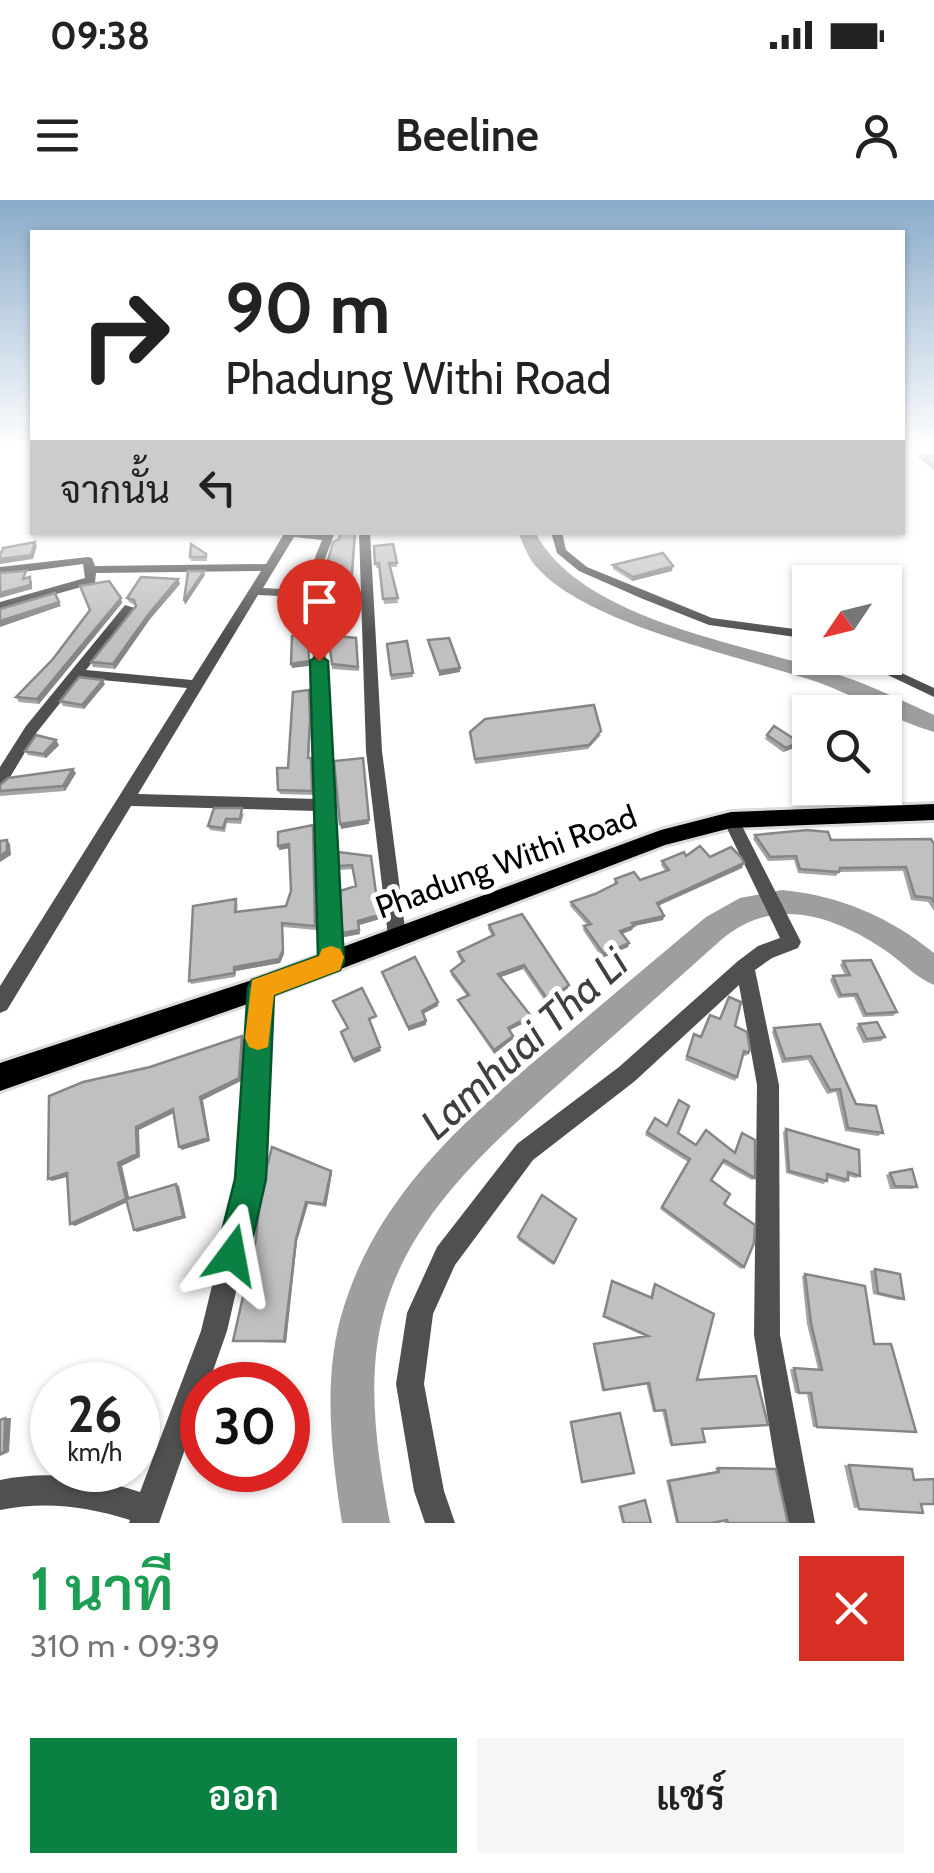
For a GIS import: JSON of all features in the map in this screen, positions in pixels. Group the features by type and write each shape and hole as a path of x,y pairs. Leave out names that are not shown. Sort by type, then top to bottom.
{"main road":[{"name":"Phadung Withi Road","path":"0,1077 262,988 624,851 734,828 934,812"}],"street":[{"path":"0,1004 289,535"},
{"path":"329,535 306,594 318,624 331,962"},
{"path":"364,535 374,751 397,936"},
{"path":"557,535 561,551 583,569 708,621 792,633"},
{"path":"0,571 88,560 92,580 0,606"},
{"path":"90,570 270,567"},
{"path":"254,592 306,594"},
{"path":"0,780 30,729 128,608"},
{"path":"76,673 196,685"},
{"path":"895,675 934,693"},
{"path":"126,800 324,805"},
{"path":"440,1523 429,1491 410,1384 420,1313 446,1256 526,1152 627,1074 745,966 765,952 791,942 734,828"},
{"path":"745,966 768,1085 767,1335 800,1523"},
{"path":"0,1495 44,1485 97,1495 146,1517 214,1331 250,1179 262,988"}],"building":[{"path":"340,535 355,535 350,599 332,595 322,582 333,542"},
{"path":"35,542 31,555 0,559 3,548"},
{"path":"191,544 206,554 206,557 190,557"},
{"path":"393,544 397,563 389,563 398,598 383,599 374,546"},
{"path":"663,553 673,566 633,577 613,565"},
{"path":"26,571 23,579 30,577 30,585 0,593 0,573"},
{"path":"188,571 204,571 184,601"},
{"path":"141,577 178,579 113,664 91,662 136,606 134,600 127,598"},
{"path":"109,581 121,598 37,699 16,697 53,659 90,610 80,586"},
{"path":"55,593 59,602 0,621 0,609"},
{"path":"328,635 356,638 358,667 332,664"},
{"path":"292,636 308,636 309,661 291,664"},
{"path":"449,638 460,668 439,671 428,640"},
{"path":"407,641 413,673 391,675 387,644"},
{"path":"79,677 103,680 82,705 60,701"},
{"path":"309,690 308,758 312,791 278,790 277,768 288,768 293,692"},
{"path":"594,705 601,731 589,745 475,759 470,732 485,719"},
{"path":"774,726 792,738 792,745 786,748 767,735"},
{"path":"36,735 56,740 43,754 25,751"},
{"path":"363,758 369,820 340,824 334,761"},
{"path":"73,769 63,786 0,791 0,785 8,778"},
{"path":"214,808 242,808 240,819 226,819 223,828 208,826"},
{"path":"313,825 315,926 282,923 283,950 279,959 189,981 193,906 236,899 235,912 286,906 291,891 289,844 278,846 278,832"},
{"path":"828,832 831,840 931,839 934,902 915,896 906,867 840,868 839,872 800,869 796,856 770,857 755,835"},
{"path":"7,840 7,851 0,856 0,841"},
{"path":"700,846 710,857 731,847 744,863 657,903 664,916 632,923 634,926 620,931 629,943 604,954 584,926 591,924 571,902 595,894 617,883 615,879 634,872 640,880 669,870 662,861 684,852 686,856"},
{"path":"338,852 371,856 379,915 358,921 359,930 342,933 340,891 356,886 352,865 339,866"},
{"path":"522,914 569,985 548,1000 524,965 498,974 531,1016 508,1028 513,1036 494,1050 458,1000 469,995 451,971 464,961 458,952 494,935 489,925"},
{"path":"415,957 438,1002 422,1011 426,1021 408,1027 382,972"},
{"path":"871,960 897,1012 866,1014 857,994 841,995 833,976 850,975 843,961"},
{"path":"362,988 376,1016 369,1019 380,1047 353,1059 341,1032 348,1028 333,1001"},
{"path":"729,997 741,1002 735,1026 747,1032 750,1049 748,1053 744,1051 737,1077 687,1056 694,1034 701,1037 710,1015 720,1019"},
{"path":"877,1022 885,1037 867,1039 859,1024"},
{"path":"820,1024 856,1104 876,1106 883,1133 848,1128 840,1089 830,1090 811,1056 785,1059 774,1028"},
{"path":"242,1036 239,1078 200,1097 208,1138 179,1147 173,1109 136,1127 137,1154 118,1163 126,1199 70,1224 67,1173 48,1179 49,1096 83,1082 150,1067"},
{"path":"679,1100 689,1106 678,1133 696,1145 706,1130 735,1153 742,1133 755,1140 755,1178 724,1160 711,1180 730,1194 724,1204 755,1225 754,1243 744,1267 662,1207 690,1159 647,1132 655,1118 667,1126"},
{"path":"786,1129 859,1150 860,1176 848,1172 848,1180 827,1174 827,1181 789,1171"},
{"path":"272,1147 331,1171 324,1204 306,1202 296,1239 284,1341 233,1341 256,1239 260,1195"},
{"path":"912,1169 917,1187 895,1186 890,1173"},
{"path":"176,1184 183,1216 134,1230 126,1199"},
{"path":"542,1195 576,1219 554,1263 518,1237"},
{"path":"875,1269 900,1274 904,1299 878,1293"},
{"path":"805,1274 865,1286 874,1344 891,1344 916,1432 817,1427 811,1393 799,1393 794,1368 822,1370"},
{"path":"612,1281 652,1298 655,1284 714,1314 697,1380 756,1376 768,1425 702,1429 705,1442 672,1445 665,1410 655,1411 649,1383 604,1390 594,1344 648,1336 604,1316"},
{"path":"620,1413 634,1473 582,1482 571,1422"},
{"path":"5,1418 4,1452 0,1454 0,1420"},
{"path":"849,1465 912,1469 914,1480 934,1479 934,1504 921,1504 923,1513 859,1509"},
{"path":"718,1468 776,1469 788,1523 678,1523 669,1481 719,1472"},
{"path":"645,1500 651,1523 624,1523 620,1507"}],"waterway":[{"name":"Lamhuai Tha Li","path":"528,535 540,559 569,584 608,605 654,625 836,681 934,724"},
{"name":"Lamhuai Tha Li","path":"366,1523 353,1422 354,1370 361,1320 374,1278 393,1239 417,1202 475,1137 711,931 750,906 806,904 853,918 896,942 934,971"}],"slow traffic":[{"path":"258,1038 262,988 331,962 331,957"}],"route":[{"path":"232,1255 250,1179 262,988 331,962 319,661"}]}
